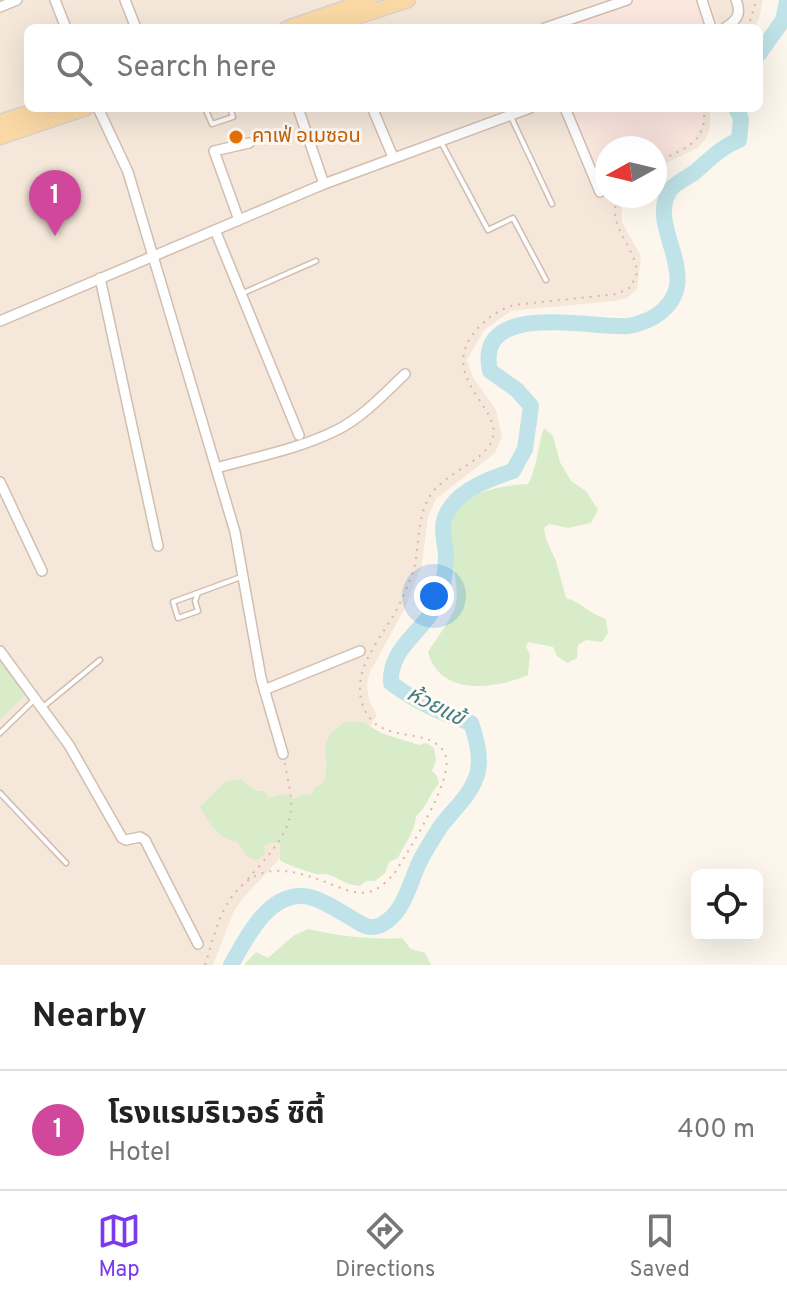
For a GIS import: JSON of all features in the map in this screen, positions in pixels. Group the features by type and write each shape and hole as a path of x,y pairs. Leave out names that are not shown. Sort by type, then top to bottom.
{"main road":[{"path":"299,24 369,0"},
{"path":"335,24 408,0"},
{"path":"2,129 35,112"},
{"path":"2,129 70,112"}],"street":[{"path":"0,7 17,0"},
{"path":"55,0 64,24"},
{"path":"125,0 134,24"},
{"path":"555,24 609,3 627,0"},
{"path":"702,0 710,24"},
{"path":"730,24 738,18 736,0"},
{"path":"100,112 128,172 155,255 235,532 264,690 283,754"},
{"path":"299,112 324,184"},
{"path":"374,112 393,157"},
{"path":"0,321 324,184 509,112"},
{"path":"567,112 595,180"},
{"path":"239,220 214,151 249,143"},
{"path":"215,230 299,435"},
{"path":"100,278 158,546"},
{"path":"216,468 302,444 338,430 364,412 405,374"},
{"path":"0,482 42,571"},
{"path":"0,651 43,707 90,778 122,838 140,837 145,840 198,944"},
{"path":"264,690 360,651"}],"lane":[{"path":"207,112 212,124 233,117 231,112"},
{"path":"509,112 552,204"},
{"path":"440,140 488,230 513,218 546,280"},
{"path":"241,294 316,261"},
{"path":"198,593 195,601 198,611 178,618 173,602 243,576"},
{"path":"43,707 100,660"},
{"path":"0,733 36,698"},
{"path":"0,793 66,863"}],"path":[{"path":"748,24 756,0"},
{"path":"667,157 687,147 701,135 705,125 704,112"},
{"path":"248,880 268,871 292,871 353,892 367,893 394,874 432,806 445,776 446,755 418,736 386,730 370,720 362,702 360,686 363,671 399,606 414,569 427,501 444,480 489,447 492,438 491,420 463,373 465,347 478,327 503,308 617,294 631,287 637,273 636,266 615,220 615,208"},
{"path":"205,965 227,904 272,850 289,821 290,795 283,754"}],"shaded area":[{"path":"0,0 763,0 756,24 24,24 24,112 710,112 710,128 705,140 697,148 667,163 667,136 595,136 595,208 622,208 622,222 641,256 637,289 627,298 614,301 511,311 484,330 467,360 473,377 496,410 502,436 495,453 436,499 428,517 422,564 406,606 369,674 369,700 377,715 318,818 244,897 233,913 213,965 0,965"},
{"path":"612,0 710,0 719,24 542,24"},
{"path":"561,112 702,112 703,123 692,141 667,154 667,136 595,136 595,190"}],"green space":[{"path":"544,428 553,436 560,462 571,481 586,491 598,510 591,523 568,528 549,524 544,528 546,539 556,561 566,598 606,619 608,633 602,642 586,640 578,645 577,658 567,663 557,656 553,647 528,642 528,675 485,686 456,683 444,677 434,666 428,652 456,603 448,526 453,513 473,496 500,487 528,484"},
{"path":"0,658 27,693 0,720"},
{"path":"345,722 363,722 381,733 419,745 426,743 434,748 436,760 432,771 439,784 416,816 412,832 398,858 389,862 385,873 375,881 355,885 327,874 291,866 280,860 280,844 275,842 264,846 265,854 256,861 248,857 237,842 219,834 200,807 226,781 240,779 256,791 265,791 268,798 285,794 294,799 302,794 312,795 314,788 324,782 326,743"},
{"path":"308,929 355,937 402,938 411,949 425,953 431,965 244,965 256,952 268,958 293,936"}],"waterway":[{"name":"ห้วยแข้","path":"763,48 783,20 787,2"},
{"name":"ห้วยแข้","path":"231,965 259,920 268,910 290,897 316,899 366,926 381,925 389,920 400,906 432,840 472,787 479,758 471,723 429,706 391,683 395,660 430,615 441,594 446,556 443,532 446,514 470,489 513,471 525,449 531,406 517,390 490,371 490,349 500,334 517,326 540,323 628,326 657,315 671,301 677,286 677,270 664,205 670,190 678,183 739,140 741,119 738,112"}],"place":[{"name":"คาเฟ่ อเมซอน","path":"236,137"},
{"name":"โรงแรมริเวอร์ ซิตี้","path":"55,236"}]}
